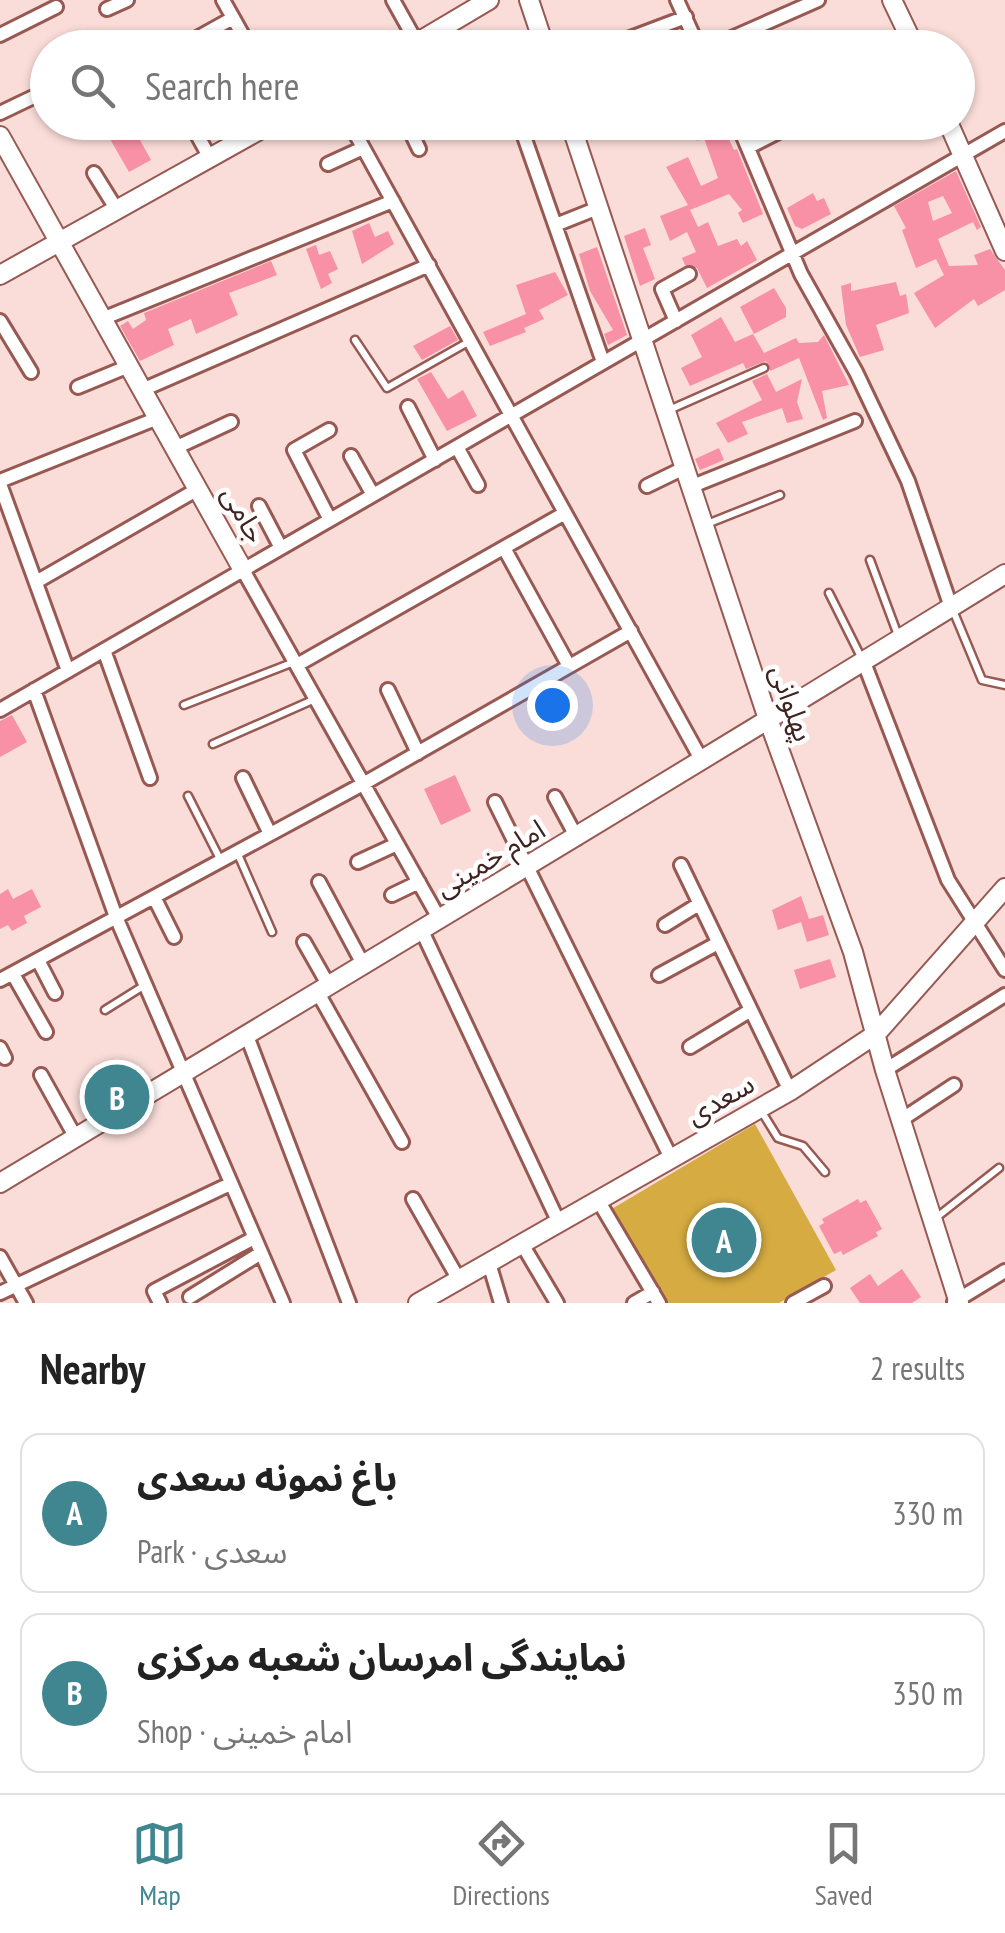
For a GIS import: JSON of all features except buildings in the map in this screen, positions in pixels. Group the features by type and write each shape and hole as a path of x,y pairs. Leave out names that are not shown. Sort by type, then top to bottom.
{"main road":[{"path":"438,30 489,0"},
{"path":"529,0 539,30"},
{"path":"892,0 907,30"},
{"name":"جامی","path":"0,136 243,570"},
{"path":"0,275 242,140"},
{"name":"پهلوانی","path":"576,140 767,716 853,952 956,1302"},
{"path":"955,140 1005,251"},
{"name":"امام خمینی","path":"2,1176 76,1138 364,966 577,838 767,716 1005,574"},
{"name":"سعدی","path":"422,1302 790,1091 876,1034 1005,888"}],"street":[{"path":"107,9 127,0"},
{"path":"223,0 240,30"},
{"path":"394,0 407,30"},
{"path":"677,0 691,30"},
{"path":"750,30 818,0"},
{"path":"0,36 56,8"},
{"path":"211,30 233,18"},
{"path":"653,30 686,18"},
{"path":"0,113 30,99"},
{"path":"0,710 1005,131"},
{"path":"200,140 210,158"},
{"path":"359,140 701,759"},
{"path":"415,140 419,149"},
{"path":"526,140 604,362"},
{"path":"745,140 794,253 908,481 951,607"},
{"path":"749,147 763,140"},
{"path":"328,164 363,148"},
{"path":"94,173 117,210"},
{"path":"102,318 393,200"},
{"path":"557,220 598,208"},
{"path":"142,390 429,265"},
{"path":"676,321 662,289 689,274"},
{"path":"0,321 31,372"},
{"path":"0,356 16,347"},
{"path":"78,388 129,366"},
{"path":"408,407 434,460"},
{"path":"68,671 0,483 158,418"},
{"path":"690,487 854,421"},
{"path":"174,448 230,422"},
{"path":"329,430 294,450 330,520"},
{"path":"456,447 478,485"},
{"path":"351,456 374,495"},
{"path":"647,486 684,468"},
{"path":"36,582 198,490"},
{"path":"259,506 281,548"},
{"path":"296,663 565,513"},
{"path":"504,548 569,666"},
{"name":"جامی","path":"243,570 440,920"},
{"path":"46,1032 6,977 364,784 631,632"},
{"path":"104,650 150,778"},
{"path":"863,660 948,880 1005,970"},
{"path":"34,690 116,917 281,1299 264,1303"},
{"path":"388,690 418,753"},
{"path":"243,778 270,834"},
{"path":"555,797 577,838"},
{"path":"496,802 671,1158"},
{"path":"358,862 397,844"},
{"path":"680,866 790,1091"},
{"path":"318,882 364,966"},
{"path":"392,895 418,882"},
{"path":"154,897 174,937"},
{"path":"665,925 699,904"},
{"path":"422,931 559,1222"},
{"path":"304,942 402,1142"},
{"path":"659,975 718,943"},
{"path":"38,960 55,993"},
{"path":"885,1070 1005,994"},
{"path":"690,1047 751,1010"},
{"path":"246,1036 349,1303"},
{"path":"40,1076 76,1138"},
{"path":"901,1120 954,1085"},
{"path":"0,1293 230,1184"},
{"path":"413,1199 459,1280"},
{"path":"598,1200 656,1298 634,1303"},
{"path":"160,1303 154,1291 254,1238"},
{"path":"522,1244 557,1303"},
{"path":"190,1297 260,1253"},
{"path":"0,1257 26,1303"},
{"path":"488,1262 502,1303"},
{"path":"956,1302 1005,1271"},
{"path":"793,1303 824,1286"}],"lane":[{"path":"355,340 387,388 470,340"},
{"path":"666,411 764,368"},
{"path":"704,526 780,495"},
{"path":"870,560 900,639"},
{"path":"828,593 863,660"},
{"path":"951,607 982,680 1005,685"},
{"path":"184,705 296,663"},
{"path":"213,744 316,699"},
{"path":"188,796 220,861"},
{"path":"236,852 272,932"},
{"path":"105,1010 145,985"},
{"path":"759,1108 778,1138 803,1146 825,1172"},
{"path":"933,1220 999,1168"}],"shaded area":[{"path":"755,1124 836,1270 779,1303 665,1303 610,1210"}],"place":[{"name":"نمایندگی امرسان شعبه مرکزی","path":"117,1097"},
{"name":"باغ نمونه سعدی","path":"724,1240"}]}
